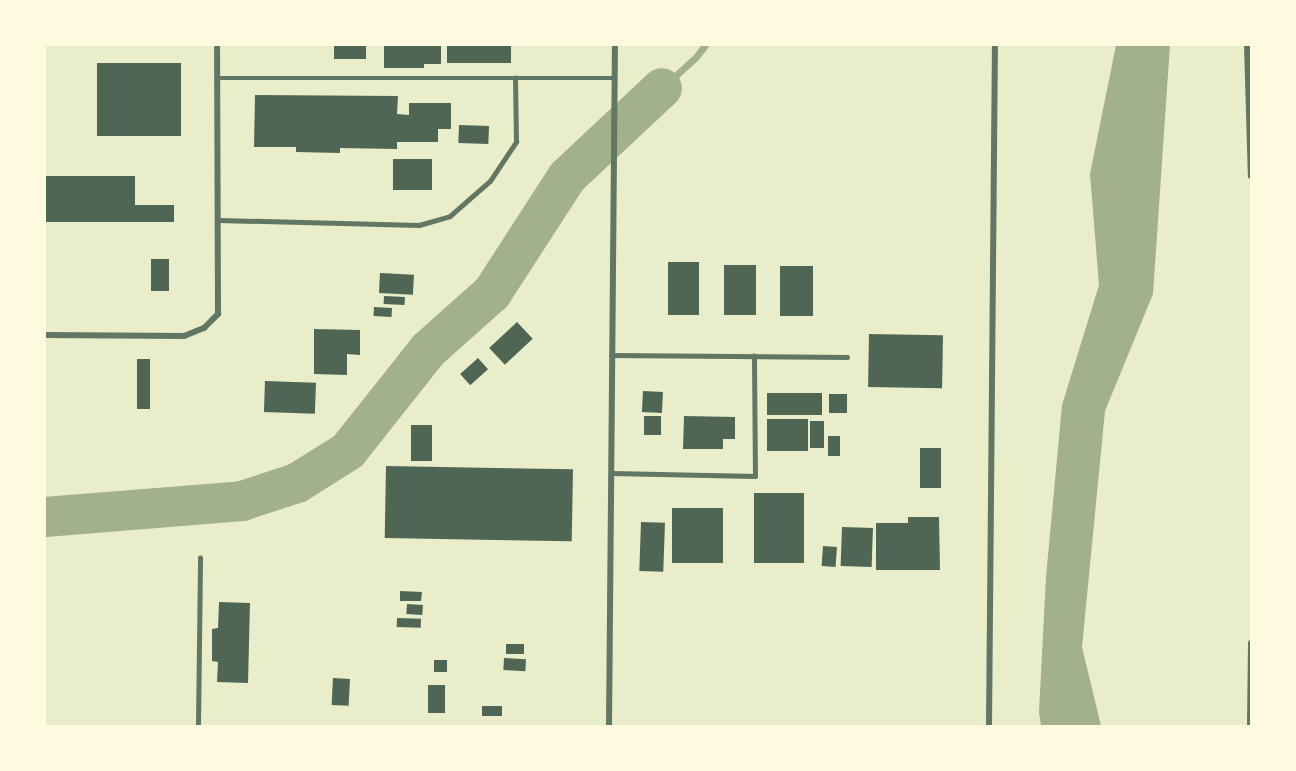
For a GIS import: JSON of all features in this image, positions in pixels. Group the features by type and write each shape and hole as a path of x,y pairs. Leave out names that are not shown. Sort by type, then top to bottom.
{"street":[{"path":"45,335 183,336 204,328 218,314 218,45"},
{"path":"609,726 615,45"},
{"path":"989,726 995,45"},
{"path":"1247,45 1251,176"},
{"path":"1250,726 1251,644"}],"lane":[{"path":"218,78 615,78"},
{"path":"218,220 419,225 450,216 490,181 516,142 515,78"},
{"path":"611,355 847,357"},
{"path":"611,473 755,476 754,356"},
{"path":"198,726 200,558"}],"shaded area":[{"path":"1116,45 1170,45 1153,294 1105,411 1082,647 1101,726 1041,726 1039,712 1046,577 1062,405 1099,285 1090,174"}],"building":[{"path":"334,45 366,45 366,59 334,59"},
{"path":"384,45 441,45 441,64 424,64 424,68 384,68"},
{"path":"447,45 511,45 511,63 447,63"},
{"path":"97,63 181,63 181,136 97,136"},
{"path":"255,95 398,96 397,114 409,115 409,103 451,103 451,129 438,129 438,142 397,142 397,149 340,148 340,153 296,152 296,147 254,147"},
{"path":"459,125 489,126 488,144 458,143"},
{"path":"393,159 432,159 432,190 393,190"},
{"path":"45,176 135,176 135,205 174,205 174,222 45,222"},
{"path":"151,259 169,259 169,291 151,291"},
{"path":"668,262 699,262 699,315 668,315"},
{"path":"724,265 756,265 756,315 724,315"},
{"path":"780,266 813,266 813,316 780,316"},
{"path":"380,273 414,275 413,295 379,293"},
{"path":"384,296 405,297 405,305 384,304"},
{"path":"374,307 392,308 392,317 374,316"},
{"path":"517,322 533,339 505,365 489,348"},
{"path":"314,329 360,330 360,355 347,354 347,375 314,374"},
{"path":"869,334 943,335 942,388 868,387"},
{"path":"478,358 488,369 470,385 460,374"},
{"path":"137,359 150,359 150,409 137,409"},
{"path":"265,381 316,383 315,414 264,412"},
{"path":"643,391 663,392 662,413 642,412"},
{"path":"767,393 822,393 822,415 767,415"},
{"path":"829,394 847,394 847,413 829,413"},
{"path":"644,416 661,416 661,435 644,435"},
{"path":"684,416 735,417 735,439 723,439 723,449 683,449"},
{"path":"767,419 808,419 808,451 767,451"},
{"path":"810,421 824,421 824,448 810,448"},
{"path":"411,425 432,425 432,461 411,461"},
{"path":"828,436 840,436 840,456 828,456"},
{"path":"920,448 941,448 941,488 920,488"},
{"path":"386,466 573,469 572,541 385,538"},
{"path":"754,493 804,493 804,563 754,563"},
{"path":"672,508 723,508 723,563 672,563"},
{"path":"908,517 939,517 940,570 876,570 876,523 908,523"},
{"path":"641,522 665,523 663,572 639,571"},
{"path":"842,527 873,528 872,567 841,566"},
{"path":"823,546 837,547 836,567 822,566"},
{"path":"400,591 422,592 421,601 400,601"},
{"path":"219,602 250,603 248,683 217,682 218,662 212,661 212,629 218,628"},
{"path":"407,604 423,605 422,615 406,614"},
{"path":"397,618 421,619 421,628 397,627"},
{"path":"506,644 524,644 524,654 506,654"},
{"path":"504,658 526,659 525,671 503,670"},
{"path":"434,660 447,660 447,672 434,672"},
{"path":"333,678 350,679 349,706 332,705"},
{"path":"428,685 445,685 445,713 428,713"},
{"path":"482,706 502,706 502,716 482,716"}],"waterway":[{"path":"662,88 696,57 705,45"},
{"path":"45,517 242,501 297,483 348,451 428,350 492,293 567,177 662,88"}]}
